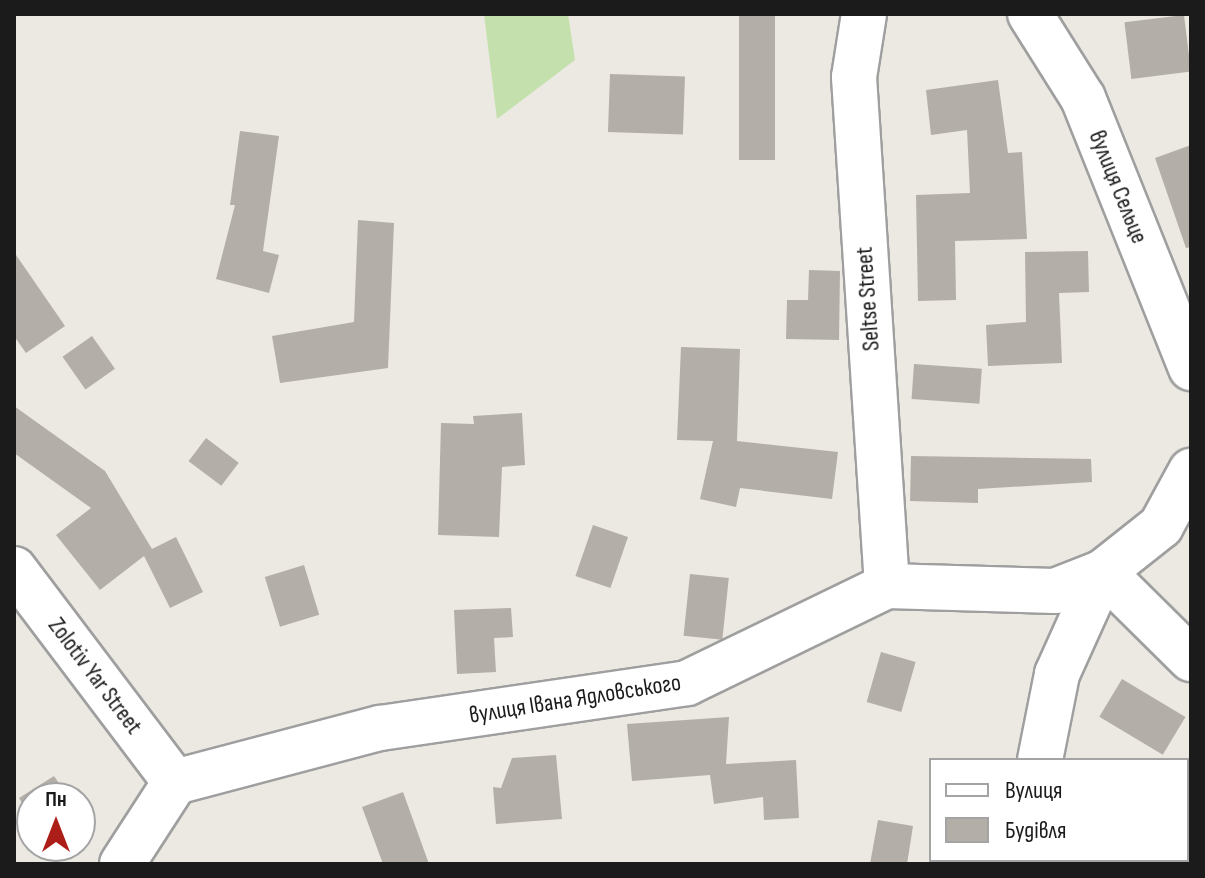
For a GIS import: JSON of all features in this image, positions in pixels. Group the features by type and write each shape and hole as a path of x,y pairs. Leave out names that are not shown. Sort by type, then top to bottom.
{"street":[{"name":"Seltse Street","path":"864,14 854,77 887,586"},
{"name":"вулиця Сельце","path":"1030,14 1083,98 1191,368"},
{"path":"1040,758 1057,674 1103,572 1161,526 1191,471"},
{"name":"Zolotiv Yar Street","path":"14,569 175,782"},
{"name":"вулиця Івана Ядловського","path":"175,782 380,728 687,683 887,586 1055,591 1103,572"},
{"path":"1103,572 1191,659"},
{"path":"122,864 175,782"}],"green space":[{"path":"484,14 568,14 575,60 497,119"}],"building":[{"path":"739,14 775,14 775,160 739,160"},
{"path":"1184,15 1191,72 1131,79 1124,22"},
{"path":"610,74 685,77 683,135 608,132"},
{"path":"998,80 1008,153 1022,152 1027,239 955,241 956,300 918,301 916,195 970,193 967,130 931,135 926,90"},
{"path":"240,131 279,136 263,251 279,255 269,293 216,279 235,205 230,205"},
{"path":"1191,145 1191,247 1186,248 1155,158"},
{"path":"358,220 394,223 388,368 280,383 272,336 354,322"},
{"path":"1088,251 1089,292 1059,293 1062,363 988,366 986,325 1026,322 1025,252"},
{"path":"14,252 65,326 26,353 14,336"},
{"path":"809,270 840,271 839,340 786,339 787,300 808,300"},
{"path":"92,336 115,369 85,389 63,357"},
{"path":"681,347 740,349 737,441 838,452 832,499 740,488 736,507 700,499 713,441 677,440"},
{"path":"914,364 982,369 979,404 912,399"},
{"path":"14,406 105,471 152,549 176,537 203,592 170,608 144,556 100,590 56,535 91,508 14,453"},
{"path":"522,413 525,465 502,467 499,537 438,535 441,423 474,424 473,416"},
{"path":"206,438 239,463 221,486 189,461"},
{"path":"911,456 1091,459 1092,482 978,489 978,503 910,501"},
{"path":"593,525 628,537 610,588 575,576"},
{"path":"304,565 319,615 280,627 265,577"},
{"path":"690,574 729,578 722,640 684,636"},
{"path":"511,608 513,637 494,638 496,672 457,674 454,610"},
{"path":"881,652 916,662 901,712 867,702"},
{"path":"1122,679 1185,717 1163,755 1099,717"},
{"path":"729,717 726,764 796,760 799,818 764,820 763,797 714,804 710,775 632,781 627,724"},
{"path":"556,755 562,819 496,824 493,787 501,788 512,758"},
{"path":"54,776 58,782 44,782"},
{"path":"403,792 429,864 383,864 362,807"},
{"path":"878,820 913,826 907,864 870,864"}]}
